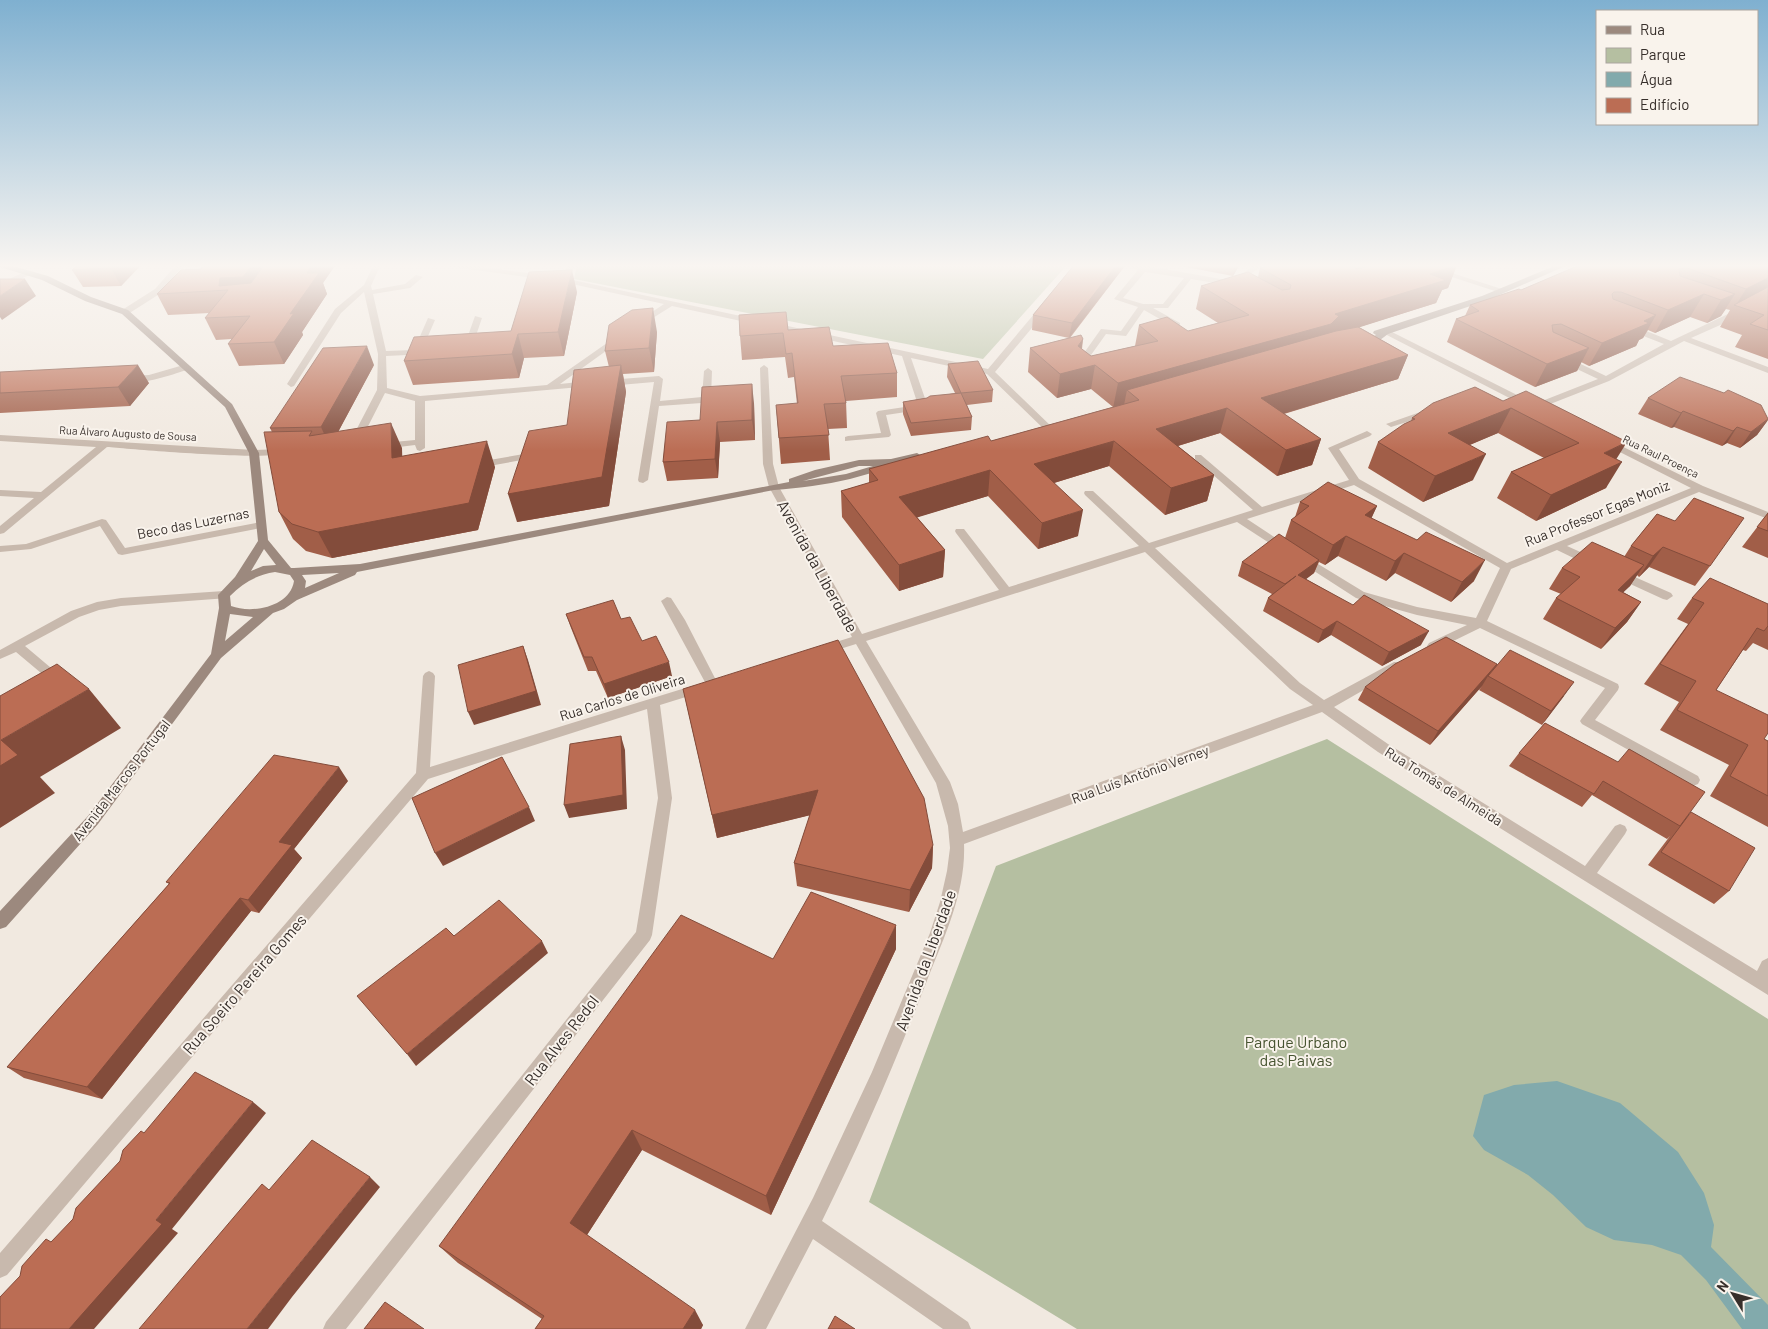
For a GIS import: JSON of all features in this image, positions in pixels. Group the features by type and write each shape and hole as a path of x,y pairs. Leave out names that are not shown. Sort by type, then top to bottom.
{"main road":[{"path":"141,326 229,406 254,452 263,541 290,570 299,576 301,583 293,597"},
{"path":"1361,334 1385,332 1402,326"},
{"path":"1354,347 1373,341 1385,332"},
{"path":"240,580 264,570 360,568 774,487 826,482 866,472 891,462 924,455"},
{"path":"217,655 225,608 224,594 240,580 263,541"},
{"path":"217,655 268,611 293,597 360,568"},
{"path":"225,608 232,613 243,615 268,611"},
{"name":"Avenida Marcos Portugal","path":"0,922 93,820 217,655"}],"street":[{"path":"291,384 328,326"},
{"path":"376,326 382,354 382,390 362,446 420,442"},
{"path":"417,352 428,326"},
{"path":"459,350 467,349 475,326"},
{"path":"549,387 637,326"},
{"path":"780,326 990,372 1049,429"},
{"path":"990,372 1028,326"},
{"path":"1083,360 1104,331 1123,334 1129,326"},
{"path":"1625,326 1671,344"},
{"path":"1385,332 1540,409 1606,379 1707,326"},
{"path":"1684,338 1768,370"},
{"path":"382,354 434,351"},
{"path":"848,439 886,435 881,413 923,407 906,354"},
{"path":"1554,355 1606,379"},
{"path":"122,380 150,378 187,366"},
{"name":"Avenida da Liberdade","path":"755,1329 851,1142 900,1028 950,900 958,840 952,804 943,782 859,639 774,487 768,464 762,396 764,368"},
{"path":"706,400 708,371"},
{"path":"382,390 420,399 659,379 643,480"},
{"path":"1483,395 1486,383"},
{"path":"420,399 421,458"},
{"path":"655,404 723,399"},
{"path":"1391,424 1437,410"},
{"path":"1367,434 1333,448 1355,481 1506,567 1480,623"},
{"name":"Rua Raul Proença","path":"1596,437 1699,488 1768,516"},
{"name":"Rua Álvaro Augusto de Sousa","path":"0,438 254,452 290,452"},
{"path":"0,532 105,444"},
{"path":"470,466 549,453"},
{"path":"1198,457 1260,511"},
{"path":"813,653 1355,481"},
{"name":"Rua Professor Egas Moniz","path":"1506,567 1699,488"},
{"path":"0,493 43,495"},
{"path":"1089,493 1148,548"},
{"path":"1238,518 1360,595 1417,612 1480,623 1613,687 1587,721 1693,780"},
{"name":"Beco das Luzernas","path":"0,549 27,547 102,522 122,552 261,525"},
{"path":"960,531 1007,592"},
{"path":"1557,546 1667,596"},
{"name":"Rua Tomás de Almeida","path":"1148,548 1295,686 1322,707 1383,748 1764,984"},
{"path":"0,655 75,614 97,606 140,600 224,594"},
{"name":"Rua Carlos de Oliveira","path":"423,774 717,683 667,601"},
{"name":"Rua Luís António Verney","path":"958,840 1322,707 1417,654 1480,623"},
{"path":"17,646 53,676 52,691 47,697"},
{"path":"423,774 429,676"},
{"name":"Rua Alves Redol","path":"333,1329 644,935 665,798 653,703"},
{"name":"Rua Soeiro Pereira Gomes","path":"0,1268 423,774"},
{"path":"1587,875 1620,830"},
{"path":"1764,984 1768,966"},
{"path":"810,1225 962,1329"}],"green space":[{"path":"814,326 1013,326 983,359"},
{"name":"Parque Urbano das Paivas","path":"1327,739 1768,1019 1768,1329 1077,1329 869,1202 996,866"}],"water":[{"path":"1557,1081 1620,1103 1678,1152 1704,1193 1714,1225 1711,1247 1768,1305 1768,1329 1742,1329 1706,1280 1681,1255 1652,1245 1614,1240 1586,1227 1553,1195 1528,1175 1484,1150 1473,1136 1484,1095 1514,1085"}],"building":[{"path":"242,326 285,326 274,342 228,344"},
{"path":"513,326 559,326 558,332 518,334 512,354 404,361 414,337 511,331"},
{"path":"609,326 651,326 649,348 605,351"},
{"path":"740,326 788,326 788,330 829,327 833,346 888,343 897,373 841,376 846,403 824,404 829,435 779,438 776,405 798,403 792,353 786,354 783,333 740,336"},
{"path":"1140,326 1181,326 1188,331 1207,326 1324,326 1118,383 1095,365 1060,374 1030,348 1081,335 1083,339 1078,346 1091,356 1158,341"},
{"path":"1470,326 1552,326 1553,332 1589,348 1547,364"},
{"path":"1565,326 1642,326 1602,343"},
{"path":"1756,326 1768,326 1768,330"},
{"path":"1358,327 1408,355 1261,398 1321,439 1286,450 1227,408 1156,429 1214,475 1171,488 1114,441 1034,464 1083,510 1042,523 990,470 899,497 945,550 899,565 841,491 878,480 869,469 988,436 991,441 1139,400 1127,390 1336,331"},
{"path":"367,346 321,427 270,428 323,348"},
{"path":"978,361 993,390 961,393 948,364"},
{"path":"138,365 118,387 0,393 0,372"},
{"path":"621,365 602,477 508,494 529,431 567,425 574,370"},
{"path":"1680,377 1724,393 1728,390 1761,405 1768,419 1751,432 1737,427 1733,431 1683,411 1681,413 1648,398"},
{"path":"752,384 752,420 717,422 715,459 663,462 667,422 700,420 702,387"},
{"path":"1475,387 1503,401 1526,391 1627,442 1604,453 1622,462 1551,495 1511,472 1579,443 1511,408 1448,433 1486,454 1435,476 1378,442 1404,424 1415,419 1412,418 1433,403"},
{"path":"961,393 972,417 911,423 903,402 930,396"},
{"path":"391,423 392,458 487,441 469,503 318,532 292,524 279,512 264,432 312,431 309,436"},
{"path":"1328,482 1377,506 1365,515 1417,540 1426,532 1485,560 1462,582 1404,553 1395,561 1346,536 1333,545 1291,520 1309,506 1300,502"},
{"path":"1694,498 1744,518 1710,566 1663,547 1653,556 1631,546 1657,514 1675,521"},
{"path":"1768,513 1768,531 1757,527"},
{"path":"1279,534 1319,560 1298,575 1353,605 1364,595 1429,631 1389,652 1337,621 1323,630 1268,598 1296,576 1285,584 1242,562"},
{"path":"1592,542 1644,565 1618,590 1641,602 1615,628 1556,598 1580,577 1562,568"},
{"path":"1710,578 1768,604 1768,626 1764,631 1757,628 1716,690 1768,715 1768,733 1764,739 1768,741 1768,796 1730,776 1748,745 1677,710 1696,681 1660,664 1704,603 1692,598"},
{"path":"613,600 621,619 630,617 642,641 656,636 669,662 604,684 592,657 584,657 566,614"},
{"path":"1446,637 1497,664 1438,731 1365,687 1395,664"},
{"path":"838,640 924,798 933,845 910,890 794,863 818,790 712,815 683,689"},
{"path":"523,646 536,691 468,712 458,665"},
{"path":"1510,650 1574,682 1551,711 1488,676"},
{"path":"57,664 89,689 1,740 18,755 0,766 0,696"},
{"path":"1545,723 1618,762 1629,749 1705,792 1680,826 1603,781 1594,794 1519,753"},
{"path":"621,736 623,795 564,805 570,744"},
{"path":"274,755 339,767 279,842 292,845 248,900 240,898 87,1087 7,1067 170,883 166,882"},
{"path":"502,757 529,807 435,853 412,798"},
{"path":"1691,812 1755,848 1729,891 1661,852"},
{"path":"811,892 896,925 766,1196 632,1130 570,1223 695,1310 683,1329 535,1329 544,1316 439,1246 681,915 773,959"},
{"path":"499,900 542,941 407,1054 357,996 446,928 454,936"},
{"path":"195,1072 253,1102 156,1220 162,1224 69,1329 0,1329 0,1297 20,1276 22,1266 46,1239 51,1242 73,1219 76,1208 120,1161 123,1150 141,1131 144,1133"},
{"path":"312,1140 370,1177 247,1329 139,1329 262,1184 269,1190"},
{"path":"385,1302 424,1329 364,1329"},
{"path":"835,1316 855,1329 828,1329"}]}
